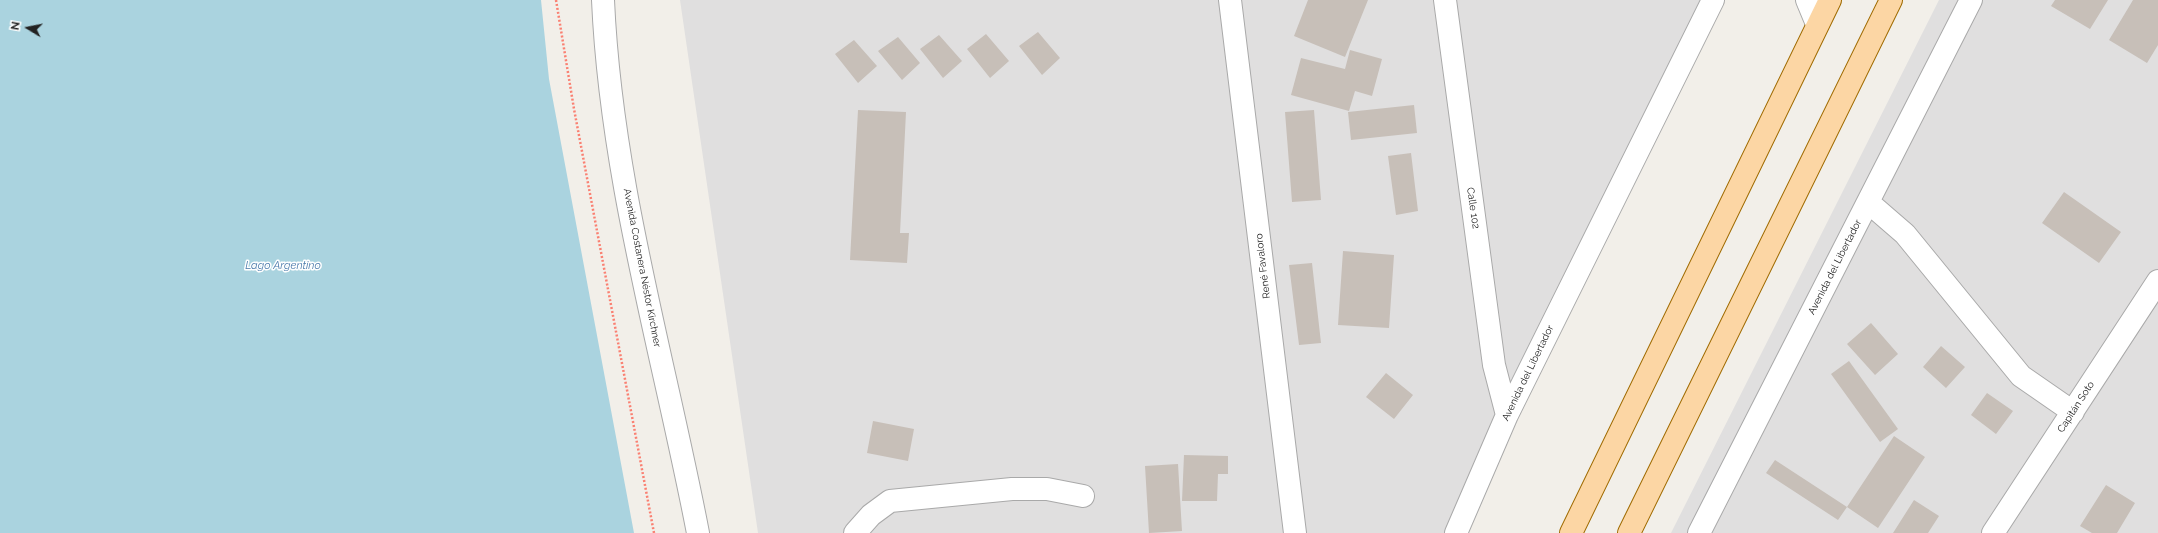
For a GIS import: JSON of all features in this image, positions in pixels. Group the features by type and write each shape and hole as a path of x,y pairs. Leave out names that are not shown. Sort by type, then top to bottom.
{"main road":[{"path":"1571,533 1817,24 1830,0"},
{"path":"1629,533 1891,0"}],"street":[{"name":"Avenida Costanera Néstor Kirchner","path":"603,0 605,35 617,139 654,331 698,533"},
{"name":"René Favaloro","path":"1230,0 1295,533"},
{"name":"Calle 102","path":"1445,0 1494,365 1507,416"},
{"name":"Avenida del Libertador","path":"1456,533 1507,416 1713,0"},
{"path":"1807,0 1817,24"},
{"name":"Avenida del Libertador","path":"1699,533 1971,0"},
{"path":"1868,202 1905,234 2022,376 2073,412"},
{"name":"Capitán Soto","path":"1993,533 2158,282"},
{"path":"855,533 871,515 890,501 1012,489 1046,489 1083,496"}],"path":[{"path":"556,0 574,109 654,533"}],"shaded area":[{"path":"680,0 1721,0 1463,533 758,533"},
{"path":"1939,0 2158,0 2158,533 1671,533"}],"water":[{"name":"Lago Argentino","path":"0,0 541,0 549,79 634,533 0,533"}],"building":[{"path":"1308,0 1368,0 1345,57 1294,36"},
{"path":"2055,0 2108,0 2090,29 2051,6"},
{"path":"2133,0 2158,0 2158,45 2147,63 2109,40"},
{"path":"1038,32 1060,58 1042,75 1019,46"},
{"path":"986,34 1009,61 990,78 967,49"},
{"path":"939,35 962,61 943,78 920,49"},
{"path":"898,37 920,63 902,80 878,51"},
{"path":"854,40 877,66 858,83 835,54"},
{"path":"1350,50 1382,59 1372,96 1355,91 1349,111 1291,95 1301,58 1345,69"},
{"path":"1414,105 1417,133 1351,140 1348,112"},
{"path":"858,110 906,112 900,233 909,233 907,263 850,260"},
{"path":"1314,110 1321,200 1292,202 1285,112"},
{"path":"1411,153 1418,211 1396,215 1388,156"},
{"path":"2064,192 2121,232 2099,263 2042,223"},
{"path":"1343,251 1394,255 1389,328 1338,325"},
{"path":"1312,263 1321,343 1299,345 1289,265"},
{"path":"1871,323 1898,354 1875,375 1847,344"},
{"path":"1941,346 1965,367 1946,388 1923,367"},
{"path":"1849,361 1898,429 1880,442 1831,374"},
{"path":"1386,373 1413,395 1394,419 1366,397"},
{"path":"1987,393 2013,411 1996,434 1971,415"},
{"path":"873,421 914,429 908,461 867,453"},
{"path":"1894,436 1925,457 1878,528 1847,507"},
{"path":"1184,455 1228,456 1228,474 1218,474 1217,501 1182,501"},
{"path":"1775,460 1847,507 1838,520 1766,473"},
{"path":"1178,464 1182,531 1149,533 1145,466"},
{"path":"2106,485 2135,503 2117,533 2092,533 2080,526"},
{"path":"1914,500 1939,516 1928,533 1893,533"}]}
